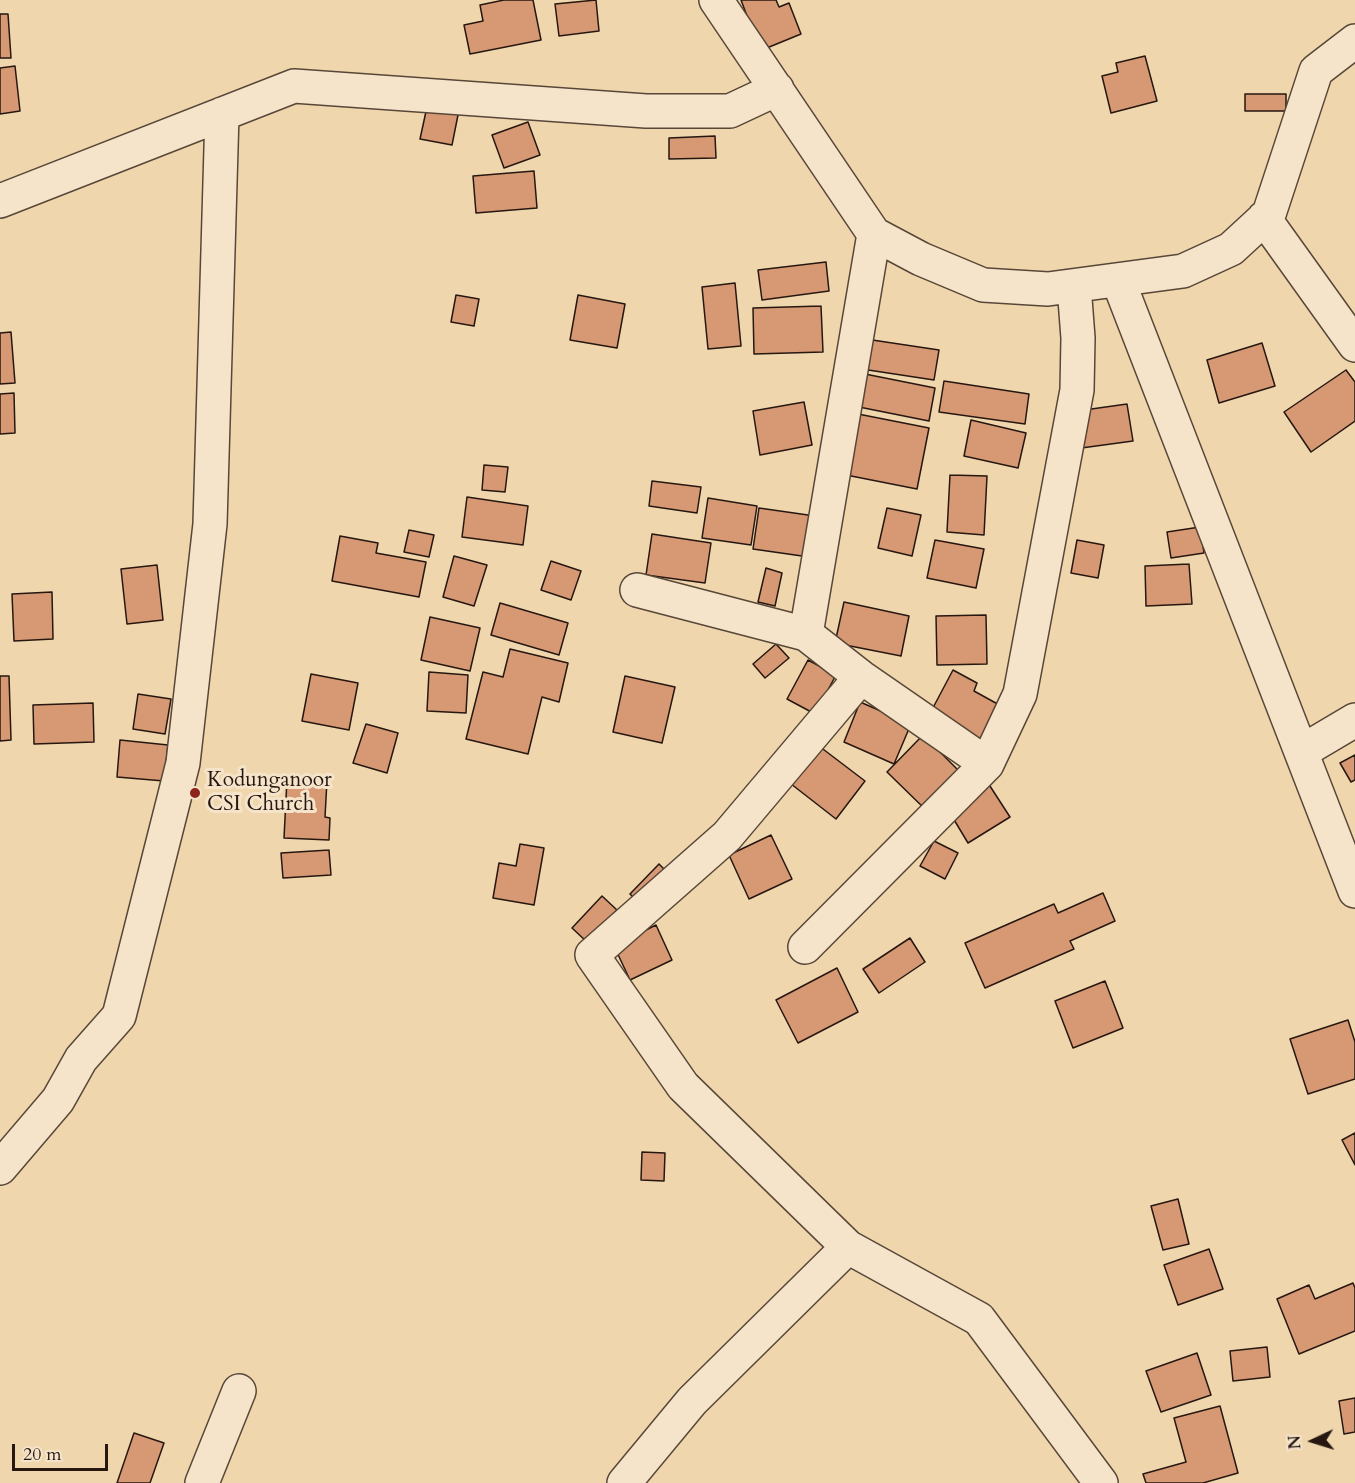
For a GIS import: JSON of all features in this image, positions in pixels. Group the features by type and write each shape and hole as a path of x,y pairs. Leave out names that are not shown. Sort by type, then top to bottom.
{"street":[{"path":"716,0 874,234 921,259 983,285 1048,289 1183,271 1231,249 1269,214 1316,71 1355,41"},
{"path":"0,201 294,86 658,111 730,111 777,89"},
{"path":"0,1168 58,1100 81,1059 119,1016 183,763 210,524 222,114"},
{"path":"1264,218 1355,345"},
{"path":"806,634 874,234"},
{"path":"1118,280 1355,891"},
{"path":"805,947 987,764 1020,694 1077,390 1078,338 1074,286"},
{"path":"637,590 806,634 861,677 987,764"},
{"path":"861,677 727,836 592,955 683,1086 848,1247 979,1319 1101,1483"},
{"path":"1301,752 1355,720"},
{"path":"624,1483 692,1401 848,1247"},
{"path":"202,1483 238,1391"}],"building":[{"path":"504,0 533,0 541,40 470,54 464,25 483,21 480,5"},
{"path":"596,0 599,31 559,36 555,4"},
{"path":"741,0 776,0 779,7 789,3 801,34 757,52"},
{"path":"0,14 8,14 11,58 0,58"},
{"path":"1145,56 1157,101 1111,113 1102,76 1118,72 1116,63"},
{"path":"15,66 20,111 0,114 0,68"},
{"path":"430,93 461,100 452,145 420,139"},
{"path":"1245,94 1286,94 1286,111 1245,111"},
{"path":"528,122 540,155 504,168 492,135"},
{"path":"715,136 716,158 669,159 669,138"},
{"path":"534,171 537,208 476,213 473,176"},
{"path":"826,262 829,291 762,300 758,270"},
{"path":"735,283 741,346 708,349 702,287"},
{"path":"456,295 479,299 474,326 451,322"},
{"path":"578,295 625,304 617,348 570,340"},
{"path":"821,306 823,352 754,354 753,308"},
{"path":"11,332 15,383 0,384 0,333"},
{"path":"859,338 939,350 934,380 855,368"},
{"path":"1262,343 1275,386 1219,403 1207,360"},
{"path":"1346,370 1355,382 1355,421 1311,452 1284,412"},
{"path":"855,372 935,388 929,421 849,405"},
{"path":"944,381 1029,394 1025,424 939,412"},
{"path":"14,393 15,433 0,434 0,394"},
{"path":"804,402 812,445 760,455 753,411"},
{"path":"1127,404 1133,441 1074,449 1070,412"},
{"path":"853,413 929,428 917,489 841,474"},
{"path":"971,420 1026,433 1018,468 964,456"},
{"path":"484,465 508,467 505,492 482,490"},
{"path":"950,475 987,476 984,535 947,532"},
{"path":"652,481 701,487 697,513 649,506"},
{"path":"467,497 528,506 523,545 462,537"},
{"path":"708,498 757,506 751,545 702,538"},
{"path":"759,508 815,516 809,557 753,549"},
{"path":"887,508 921,515 912,556 878,548"},
{"path":"1200,527 1204,553 1171,558 1167,532"},
{"path":"409,530 434,535 429,557 404,552"},
{"path":"652,534 711,543 705,583 646,575"},
{"path":"340,536 378,543 376,553 426,562 419,597 332,581"},
{"path":"935,540 984,549 976,588 927,578"},
{"path":"1077,540 1104,545 1098,578 1071,573"},
{"path":"454,556 487,565 474,606 443,597"},
{"path":"551,561 581,571 571,600 541,590"},
{"path":"1189,564 1192,604 1146,606 1145,566"},
{"path":"157,565 163,620 127,624 121,569"},
{"path":"766,568 782,573 775,606 758,602"},
{"path":"52,592 53,639 14,641 12,594"},
{"path":"844,602 909,616 901,656 835,643"},
{"path":"500,603 568,623 559,655 491,635"},
{"path":"986,615 987,664 937,665 936,616"},
{"path":"430,617 480,628 470,671 421,660"},
{"path":"776,644 789,658 765,678 753,664"},
{"path":"510,649 568,663 559,702 542,697 528,754 466,739 483,672 503,677"},
{"path":"808,660 836,675 815,714 787,699"},
{"path":"953,670 977,683 974,691 1003,707 980,749 927,719"},
{"path":"429,672 468,675 466,713 427,711"},
{"path":"311,674 358,683 349,730 302,721"},
{"path":"0,676 9,676 11,740 0,741"},
{"path":"625,676 675,687 662,743 613,732"},
{"path":"138,694 171,699 165,734 133,729"},
{"path":"860,702 911,724 894,764 844,742"},
{"path":"93,703 94,742 34,744 33,705"},
{"path":"366,724 398,733 387,773 353,763"},
{"path":"923,735 961,773 926,810 887,772"},
{"path":"120,740 168,745 164,781 117,777"},
{"path":"815,743 865,781 836,819 786,780"},
{"path":"1355,755 1355,780 1351,782 1340,763"},
{"path":"287,779 327,781 325,817 330,818 329,840 284,838"},
{"path":"988,783 1010,817 968,843 947,808"},
{"path":"771,835 792,879 749,899 729,855"},
{"path":"934,841 958,853 945,879 920,866"},
{"path":"520,844 544,848 534,905 493,898 499,863 516,866"},
{"path":"329,850 331,875 283,878 281,853"},
{"path":"659,864 668,873 639,903 630,894"},
{"path":"1103,893 1115,921 1070,941 1074,949 985,988 965,943 1054,904 1058,913"},
{"path":"602,896 617,910 587,942 572,928"},
{"path":"656,925 672,960 630,980 614,946"},
{"path":"910,938 925,962 879,993 863,969"},
{"path":"837,968 858,1012 798,1043 776,1000"},
{"path":"1105,981 1123,1028 1073,1048 1055,1001"},
{"path":"1348,1020 1355,1042 1355,1079 1308,1094 1290,1039"},
{"path":"1355,1133 1355,1165 1342,1140"},
{"path":"642,1152 665,1153 664,1181 641,1180"},
{"path":"1178,1199 1189,1244 1163,1250 1151,1206"},
{"path":"1209,1249 1223,1289 1178,1305 1164,1265"},
{"path":"1353,1283 1355,1331 1299,1354 1277,1299 1309,1285 1315,1299"},
{"path":"1267,1347 1270,1377 1233,1381 1230,1351"},
{"path":"1197,1353 1211,1395 1161,1412 1146,1371"},
{"path":"1355,1398 1355,1432 1344,1434 1339,1401"},
{"path":"1220,1406 1238,1473 1203,1483 1146,1483 1143,1474 1186,1462 1174,1418"},
{"path":"134,1433 164,1443 150,1483 117,1483"}],"place":[{"name":"Kodunganoor CSI Church","path":"195,793"}]}
